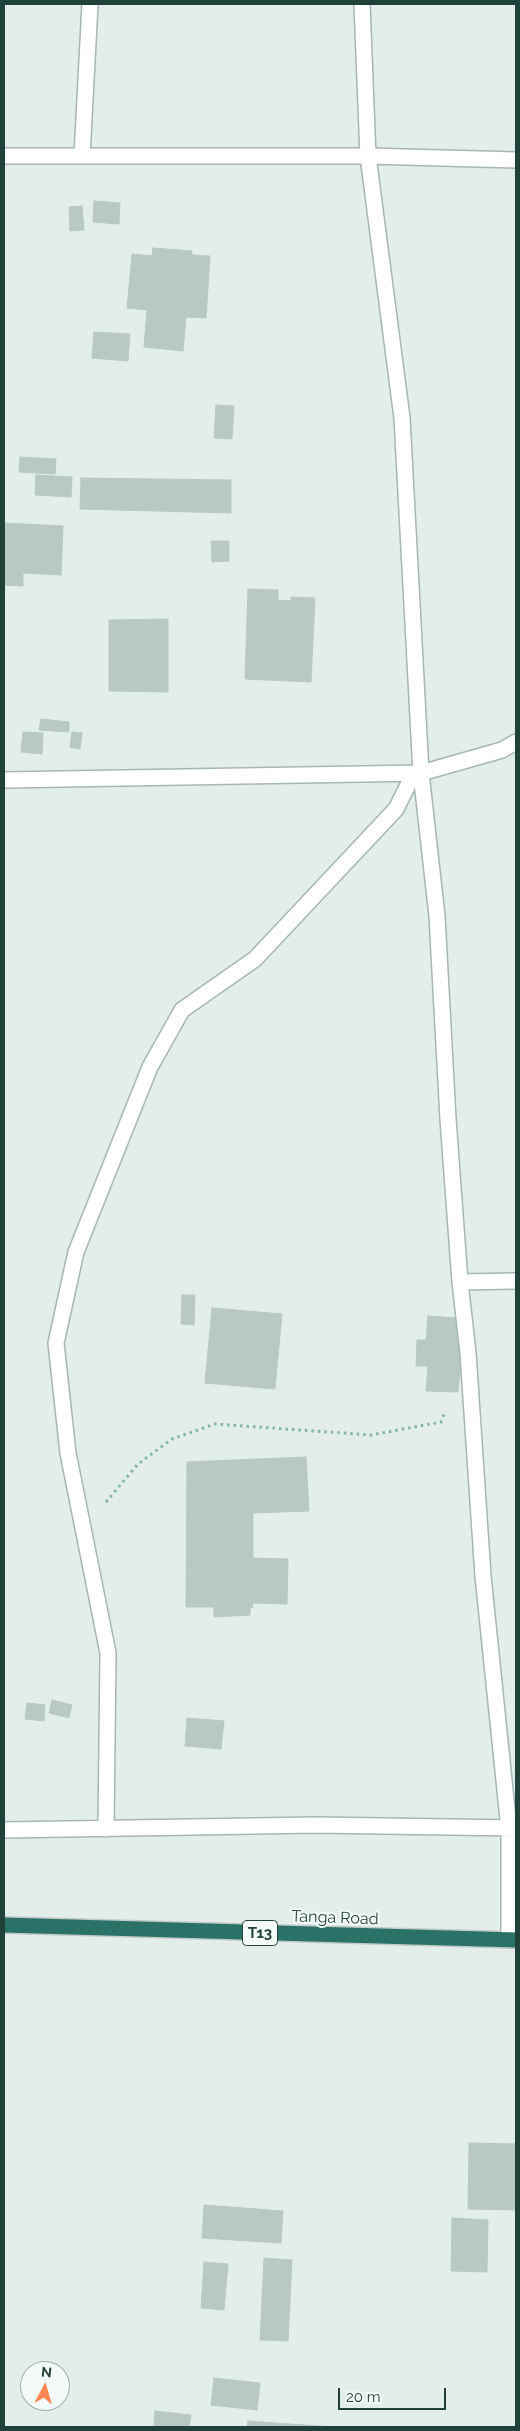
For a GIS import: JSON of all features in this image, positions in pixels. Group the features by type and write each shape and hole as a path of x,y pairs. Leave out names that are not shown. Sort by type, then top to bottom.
{"highway":[{"name":"Tanga Road","path":"4,1925 513,1940"}],"street":[{"path":"82,156 90,4"},
{"path":"362,4 368,156 402,418 418,773 437,916 460,1282 468,1352 484,1576 513,1829 513,1940"},
{"path":"4,156 368,156 516,160"},
{"path":"4,780 418,773 502,750 516,742"},
{"path":"106,1829 108,1653 68,1453 56,1343 76,1252 150,1067 182,1010 255,959 396,808 418,773"},
{"path":"460,1282 516,1281"},
{"path":"4,1830 316,1825 513,1829"}],"path":[{"path":"83,1530 138,1464 172,1438 215,1424 371,1435 441,1422 444,1413"}],"building":[{"path":"94,201 120,203 119,224 93,222"},
{"path":"82,206 84,230 70,231 69,207"},
{"path":"153,248 192,251 192,255 210,256 206,318 186,317 183,351 144,347 147,310 127,308 132,254 152,256"},
{"path":"94,332 130,334 128,361 92,358"},
{"path":"216,405 234,406 232,439 214,438"},
{"path":"20,457 56,459 55,474 19,472"},
{"path":"36,475 72,477 71,497 35,495"},
{"path":"81,478 231,480 231,513 80,509"},
{"path":"4,523 63,526 61,575 23,573 23,586 4,585"},
{"path":"211,541 229,541 229,561 212,562"},
{"path":"248,589 278,590 278,600 291,601 291,597 315,598 311,682 245,679"},
{"path":"168,619 168,692 109,691 109,620"},
{"path":"41,719 69,722 69,732 39,730"},
{"path":"23,732 43,733 42,754 21,752"},
{"path":"72,732 82,733 80,749 70,747"},
{"path":"182,1295 195,1295 194,1325 181,1324"},
{"path":"212,1308 282,1314 275,1389 205,1383"},
{"path":"428,1316 458,1318 457,1342 465,1343 463,1368 460,1368 458,1392 426,1391 428,1366 416,1366 417,1340 426,1340"},
{"path":"306,1457 309,1511 253,1513 253,1558 288,1559 287,1604 252,1603 253,1607 250,1608 250,1615 214,1617 214,1607 186,1607 187,1462"},
{"path":"52,1700 72,1705 69,1718 49,1713"},
{"path":"27,1703 45,1705 44,1721 25,1719"},
{"path":"187,1718 224,1721 221,1749 185,1746"},
{"path":"469,2143 516,2144 516,2210 468,2209"},
{"path":"204,2205 283,2211 281,2243 202,2238"},
{"path":"452,2218 488,2220 487,2272 451,2271"},
{"path":"264,2258 292,2260 288,2341 260,2340"},
{"path":"204,2262 228,2264 224,2310 201,2308"},
{"path":"214,2378 260,2383 257,2410 211,2405"},
{"path":"155,2411 191,2415 189,2427 154,2427"},
{"path":"248,2421 333,2427 247,2427"}]}
